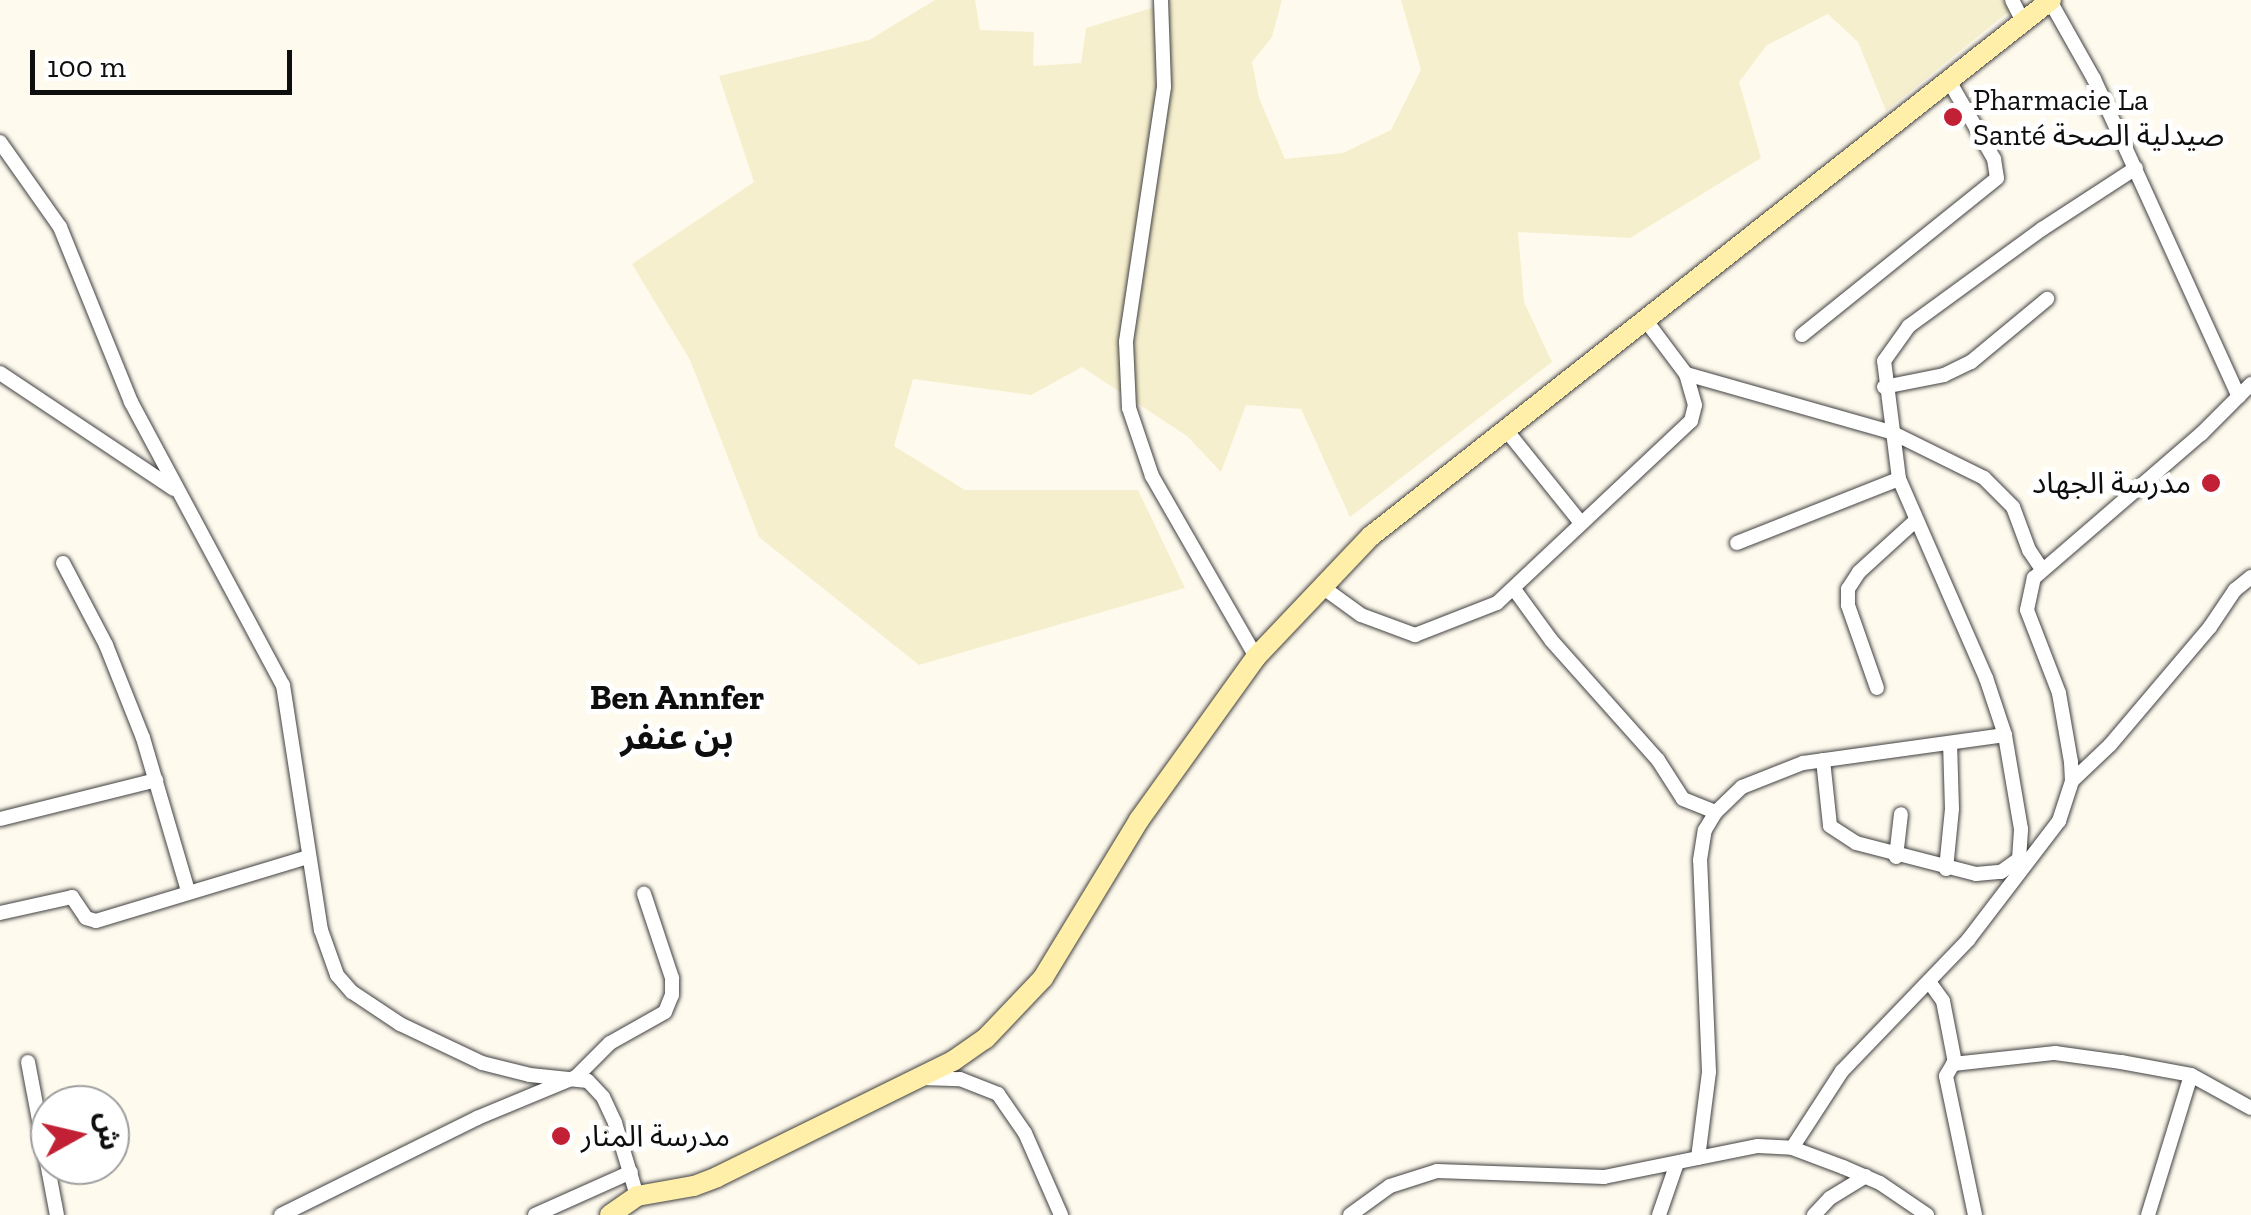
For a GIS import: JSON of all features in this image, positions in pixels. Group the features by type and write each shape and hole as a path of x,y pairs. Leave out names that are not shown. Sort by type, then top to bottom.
{"street":[{"path":"1161,0 1164,87 1126,342 1129,408 1152,476 1256,658"},
{"path":"2012,0 2023,22"},
{"path":"610,1215 637,1196 694,1186 921,1078 985,1038 1044,978 1138,820 1256,658 1371,536 2050,1 2136,168 2238,397"},
{"path":"1802,335 1998,178 1994,159 1948,79"},
{"path":"0,142 60,227 124,388 284,685 308,857 328,957 352,992 400,1024 482,1063 530,1075 588,1081 603,1097 632,1172 637,1196"},
{"path":"1823,760 1830,826 1856,843 1946,870 1993,874 2018,859 2021,830 2005,735 1986,678 1899,479 1884,387 1884,360 1908,326 2042,229 2136,168"},
{"path":"1884,387 1944,375 1971,362 2046,299"},
{"path":"1321,586 1361,615 1415,635 1498,603 1691,422 1695,406 1686,374 1647,322"},
{"path":"0,373 179,492"},
{"path":"1686,374 1891,432 1984,478 2013,507 2030,550 2042,568"},
{"path":"1792,1148 1842,1071 1930,982 2059,821 2072,781 2059,693 2026,610 2028,588 2042,568 2251,384"},
{"path":"1507,432 1580,522"},
{"path":"1737,543 1899,479"},
{"path":"1877,688 1848,605 1848,588 1870,562 1916,521"},
{"path":"64,563 112,658 156,780 188,891"},
{"path":"2072,781 2110,745 2210,627 2235,590 2251,577"},
{"path":"1514,588 1551,640 1658,760 1684,799 1716,812"},
{"path":"1698,1158 1709,1072 1700,860 1705,830 1716,812 1742,787 1803,763 2005,735"},
{"path":"1946,870 1952,809 1950,743"},
{"path":"0,819 156,780"},
{"path":"1896,857 1901,814"},
{"path":"0,913 72,897 92,921 308,857"},
{"path":"280,1215 477,1118 576,1077 610,1043 665,1012 670,1004 672,978 644,894"},
{"path":"1930,982 1942,1001 1955,1063 1946,1076 1974,1215"},
{"path":"1955,1063 2054,1053 2192,1075 2251,1108"},
{"path":"28,1062 56,1215"},
{"path":"2148,1215 2192,1075"},
{"path":"921,1078 960,1079 998,1094 1024,1133 1062,1215"},
{"path":"1350,1215 1390,1186 1436,1171 1459,1168 1576,1179 1640,1173 1758,1146 1792,1148 1866,1176 1928,1215"},
{"path":"1658,1215 1677,1163"},
{"path":"535,1215 632,1172"},
{"path":"1814,1215 1830,1198 1866,1176"}],"shaded area":[{"path":"935,0 975,0 980,30 1034,32 1033,66 1081,63 1086,28 1155,7 1154,0 1282,0 1272,37 1252,62 1259,98 1285,159 1343,153 1391,130 1421,70 1401,0 2008,0 2013,8 1886,111 1858,42 1828,14 1767,45 1739,82 1761,158 1630,238 1518,232 1524,302 1552,362 1350,517 1301,409 1246,405 1221,472 1187,436 1082,367 1031,395 913,379 894,446 965,490 1138,490 1185,588 919,665 759,537 690,360 632,264 754,182 719,76 869,40"}],"place":[{"name":"Pharmacie La Santé صيدلية الصحة","path":"1953,117"},
{"name":"مدرسة الجهاد","path":"2211,483"},
{"name":"مدرسة المنار","path":"561,1136"}],"district":[{"name":"Ben Annfer بن عنفر","path":"677,717"}]}
